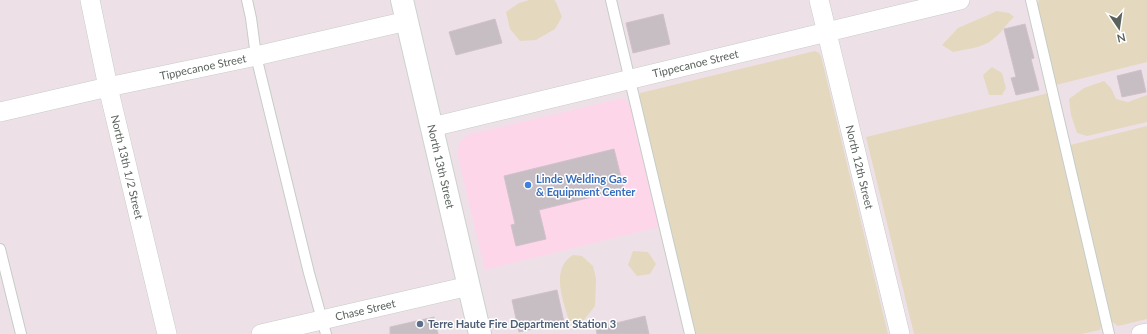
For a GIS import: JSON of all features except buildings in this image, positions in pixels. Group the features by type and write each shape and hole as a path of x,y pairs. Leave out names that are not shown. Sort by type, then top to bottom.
{"main road":[{"name":"North 13th Street","path":"402,0 480,334"}],"street":[{"name":"North 13th 1/2 Street","path":"90,0 108,87 167,334"},
{"name":"North 12th Street","path":"819,0 900,334"},
{"name":"Tippecanoe Street","path":"432,127 960,0"},
{"name":"Tippecanoe Street","path":"0,112 407,22"},
{"name":"Chase Street","path":"261,334 325,327 469,286"},
{"path":"1141,334 1147,333"}],"lane":[{"path":"247,0 256,56 309,273 325,327"},
{"path":"611,0 690,334"},
{"path":"1031,0 1109,334"},
{"path":"0,249 21,334"}],"shaded area":[{"path":"529,0 554,0 562,17 555,29 536,40 520,41 510,29 506,12 519,3"},
{"path":"1039,0 1147,0 1147,62 1056,85 1037,6"},
{"path":"997,11 1009,13 1014,17 995,38 988,43 974,48 953,52 942,45 958,28"},
{"path":"815,51 821,56 888,334 695,334 657,181 640,104 640,93"},
{"path":"992,67 1002,73 1006,88 1002,95 989,95 983,75"},
{"path":"1104,81 1111,88 1116,99 1128,102 1147,95 1147,122 1087,136 1077,133 1071,115 1069,99 1084,88"},
{"path":"1049,93 1102,322 1100,330 1081,334 914,334 866,137"},
{"path":"624,98 632,108 659,227 485,270 457,153 461,140 467,135"},
{"path":"1147,126 1147,319 1118,326 1111,321 1070,145"},
{"path":"633,251 648,252 656,264 650,274 637,276 628,265"},
{"path":"573,255 582,256 593,266 596,279 595,306 584,320 569,321 560,285 560,276 566,261"}],"place":[{"name":"Linde Welding Gas & Equipment Center","path":"528,185"},
{"name":"Terre Haute Fire Department Station 3","path":"420,324"}]}
